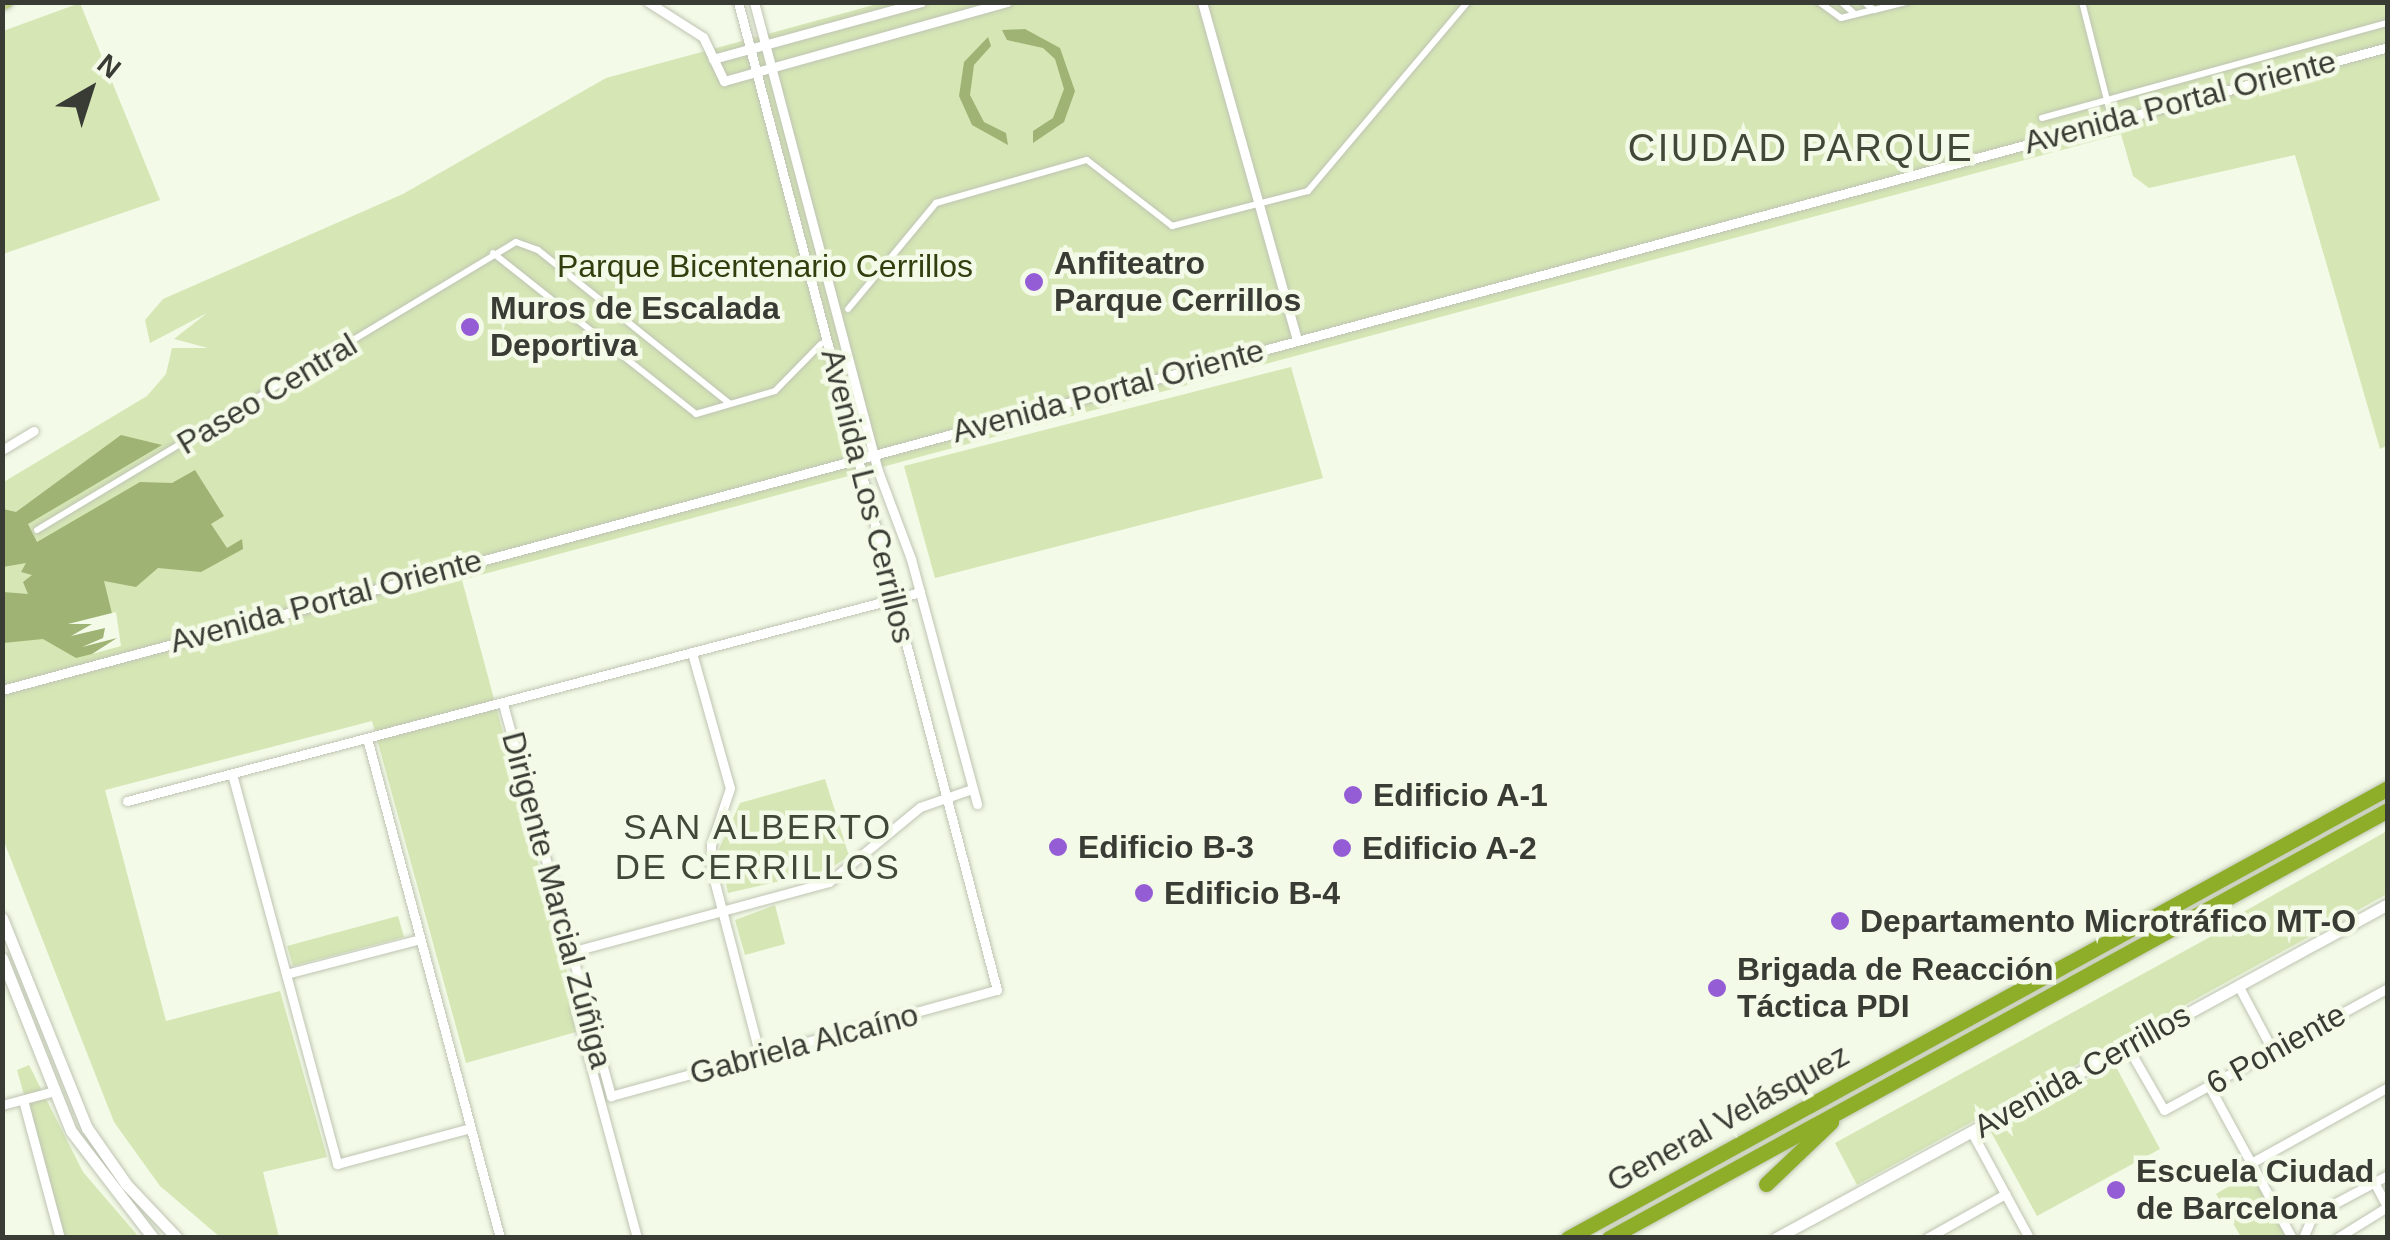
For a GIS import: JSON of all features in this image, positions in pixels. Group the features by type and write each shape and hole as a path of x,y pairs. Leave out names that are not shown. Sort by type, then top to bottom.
{"highway":[{"name":"General Velásquez","path":"1568,1238 2388,788"},
{"name":"General Velásquez","path":"1609,1238 2388,810"},
{"path":"1766,1184 1850,1105"}],"main road":[{"name":"Avenida Cerrillos","path":"1776,1238 2388,904"},
{"path":"2,918 87,1128 126,1184 178,1238"},
{"path":"2,958 51,1092 93,1166 154,1238"}],"street":[{"path":"648,2 698,32 724,81 1007,2"},
{"name":"Avenida Los Cerrillos","path":"738,2 997,990"},
{"name":"Avenida Los Cerrillos","path":"754,2 873,453 920,592 977,804"},
{"path":"713,59 922,2"},
{"path":"1202,2 1297,340"},
{"path":"848,310 936,202 1086,160 1172,226 1260,204 1320,182 1468,2"},
{"path":"1819,2 1838,18 1907,2"},
{"path":"1841,2 1856,15"},
{"path":"1864,2 1874,10"},
{"path":"2082,2 2112,120"},
{"path":"2042,118 2388,23"},
{"name":"Avenida Portal Oriente","path":"2,690 2388,47"},
{"name":"Paseo Central","path":"38,530 516,242 538,250 729,403"},
{"path":"493,253 696,414 776,391 821,344"},
{"path":"2,450 34,431"},
{"path":"127,801 920,592"},
{"path":"692,652 730,788 710,856 760,1056"},
{"name":"Dirigente Marcial Zúñiga","path":"503,704 611,1096"},
{"path":"367,738 500,1238"},
{"path":"232,774 337,1164 470,1128"},
{"path":"571,952 842,876 910,815 946,796 972,789"},
{"path":"286,974 420,938"},
{"path":"2238,985 2273,1051"},
{"name":"6 Poniente","path":"2127,1046 2164,1110 2388,988"},
{"name":"Gabriela Alcaíno","path":"611,1096 997,990"},
{"path":"575,1008 637,1238"},
{"path":"2209,1086 2292,1238"},
{"path":"2251,1163 2388,1087"},
{"path":"2,1105 51,1092"},
{"path":"23,1100 60,1238"},
{"path":"1971,1131 2029,1238"},
{"path":"2303,1238 2313,1215 2388,1175"},
{"path":"2337,1238 2387,1208 2374,1182"},
{"path":"1927,1238 2006,1194"}],"green space":[{"path":"80,3 160,200 3,254 3,31"},
{"name":"Parque Bicentenario Cerrillos","path":"881,3 2387,3 2388,445 2380,449 2295,155 2149,188 2133,176 2121,134 462,580 583,1030 466,1063 372,721 105,790 166,1021 280,991 327,1157 263,1172 279,1237 220,1237 160,1186 114,1122 3,839 2,483 147,396 166,374 172,348 208,348 174,339 207,313 150,343 145,320 163,299 403,194 606,78"},
{"path":"1291,367 1323,478 935,578 904,466"},
{"path":"825,779 849,856 828,870 728,893 719,849 740,803"},
{"path":"2387,831 2387,894 1857,1185 1835,1143 2210,937 2208,932"},
{"path":"775,905 785,944 745,955 735,920"},
{"path":"398,916 404,937 293,966 287,946"},
{"path":"29,1065 83,1172 139,1237 64,1237 17,1070"},
{"path":"2115,1065 2160,1149 2037,1216 1991,1132"},
{"path":"2251,1173 2287,1237 2241,1237 2216,1194"}],"shaded area":[{"path":"1025,29 1060,48 1075,91 1064,122 1033,143 1033,131 1053,118 1064,89 1055,59 1043,48 1007,40 1002,30"},
{"path":"988,37 991,46 974,65 970,95 984,122 1006,133 1008,145 972,125 959,96 964,62"},
{"path":"121,435 162,445 28,524 37,542 140,482 172,483 195,470 224,516 211,524 227,548 242,539 243,549 201,572 158,568 136,587 104,581 119,642 92,654 76,658 43,639 3,643 3,592 28,594 23,582 32,575 21,572 26,563 3,567 3,509 16,512"}],"pier":[{"path":"116,612 121,646 92,654 117,638 82,647 103,638 105,628 71,636 92,624 68,624"}],"place":[{"name":"Anfiteatro Parque Cerrillos","path":"1034,282"},
{"name":"Muros de Escalada Deportiva","path":"470,327"},
{"name":"Edificio A-1","path":"1353,795"},
{"name":"Edificio B-3","path":"1058,847"},
{"name":"Edificio A-2","path":"1342,848"},
{"name":"Edificio B-4","path":"1144,893"},
{"name":"Departamento Microtráfico MT-O","path":"1840,921"},
{"name":"Brigada de Reacción Táctica PDI","path":"1717,988"},
{"name":"Escuela Ciudad de Barcelona","path":"2116,1190"}],"district":[{"name":"CIUDAD PARQUE","path":"1801,149"},
{"name":"SAN ALBERTO DE CERRILLOS","path":"758,847"}]}
